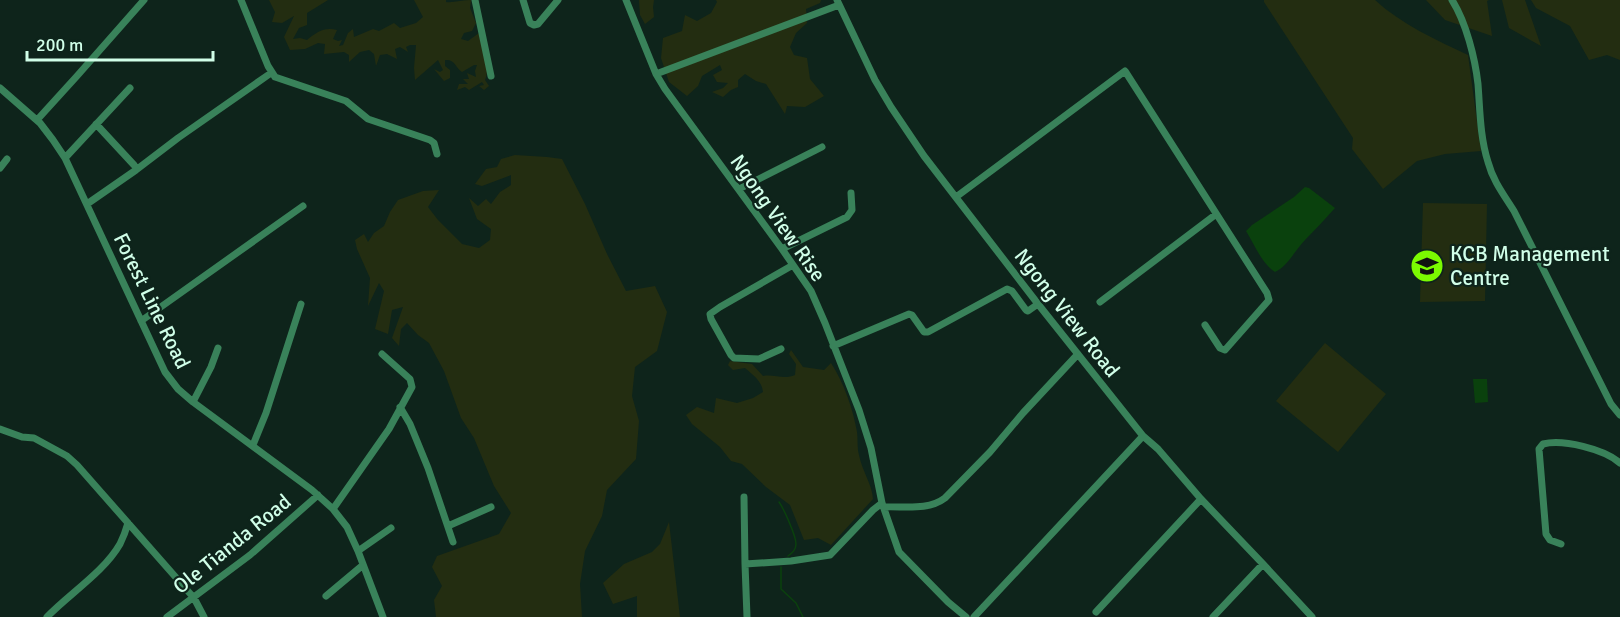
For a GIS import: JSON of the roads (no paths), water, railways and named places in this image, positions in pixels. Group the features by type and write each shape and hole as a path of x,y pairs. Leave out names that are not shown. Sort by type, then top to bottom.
{"street":[{"path":"37,120 144,0"},
{"path":"241,0 274,77 346,100 368,119 430,140 434,143 437,154"},
{"path":"475,0 491,76"},
{"path":"523,0 530,23 534,25 538,24 558,0"},
{"name":"Ngong View Rise","path":"626,0 656,74 665,89 811,291 859,410 871,448 883,505 899,552 966,617"},
{"path":"1452,0 1469,42 1477,81 1487,161 1496,183 1515,211 1611,404 1620,415"},
{"path":"656,74 838,2"},
{"name":"Ngong View Road","path":"838,2 883,94 919,148 956,197 1143,436 1158,449 1201,499 1312,617"},
{"path":"956,197 1125,71 1267,293 1269,303 1225,350 1220,348 1205,325"},
{"path":"87,204 271,73"},
{"name":"Forest Line Road","path":"0,88 37,120 65,158 165,372 178,389 193,402 318,495 333,509 347,527 383,617"},
{"path":"65,158 130,88"},
{"path":"96,124 134,165"},
{"path":"739,189 822,147"},
{"path":"0,168 8,159"},
{"path":"782,249 850,215 851,194"},
{"path":"141,321 303,206"},
{"path":"1100,302 1215,215"},
{"path":"781,349 759,359 734,358 710,315 793,265"},
{"path":"833,346 909,314 924,332 928,332 1007,289 1012,291 1028,311 1038,303"},
{"path":"253,446 301,304"},
{"path":"193,402 218,348"},
{"path":"333,509 389,429 410,391 412,383 382,354"},
{"path":"745,564 791,561 830,555 873,510 883,505 928,506 939,502 990,452 1078,354"},
{"path":"400,407 410,424 428,468 453,542"},
{"path":"0,429 22,437 34,438 67,456 77,465 194,598 204,617"},
{"path":"974,617 1143,436"},
{"path":"1561,544 1550,540 1546,534 1539,449 1543,444 1550,442 1590,448 1606,453 1620,463"},
{"name":"Ole Tianda Road","path":"167,617 250,555 318,495"},
{"path":"744,497 747,617"},
{"path":"1096,612 1201,499"},
{"path":"448,526 491,507"},
{"path":"47,617 116,551 128,523"},
{"path":"358,551 391,528"},
{"path":"326,596 363,564"},
{"path":"1214,617 1263,564"}],"waterway":[{"path":"779,502 796,544 788,556"},
{"path":"781,567 781,589 796,603 803,617"}],"place":[{"name":"KCB Management Centre","path":"1427,266"}]}
